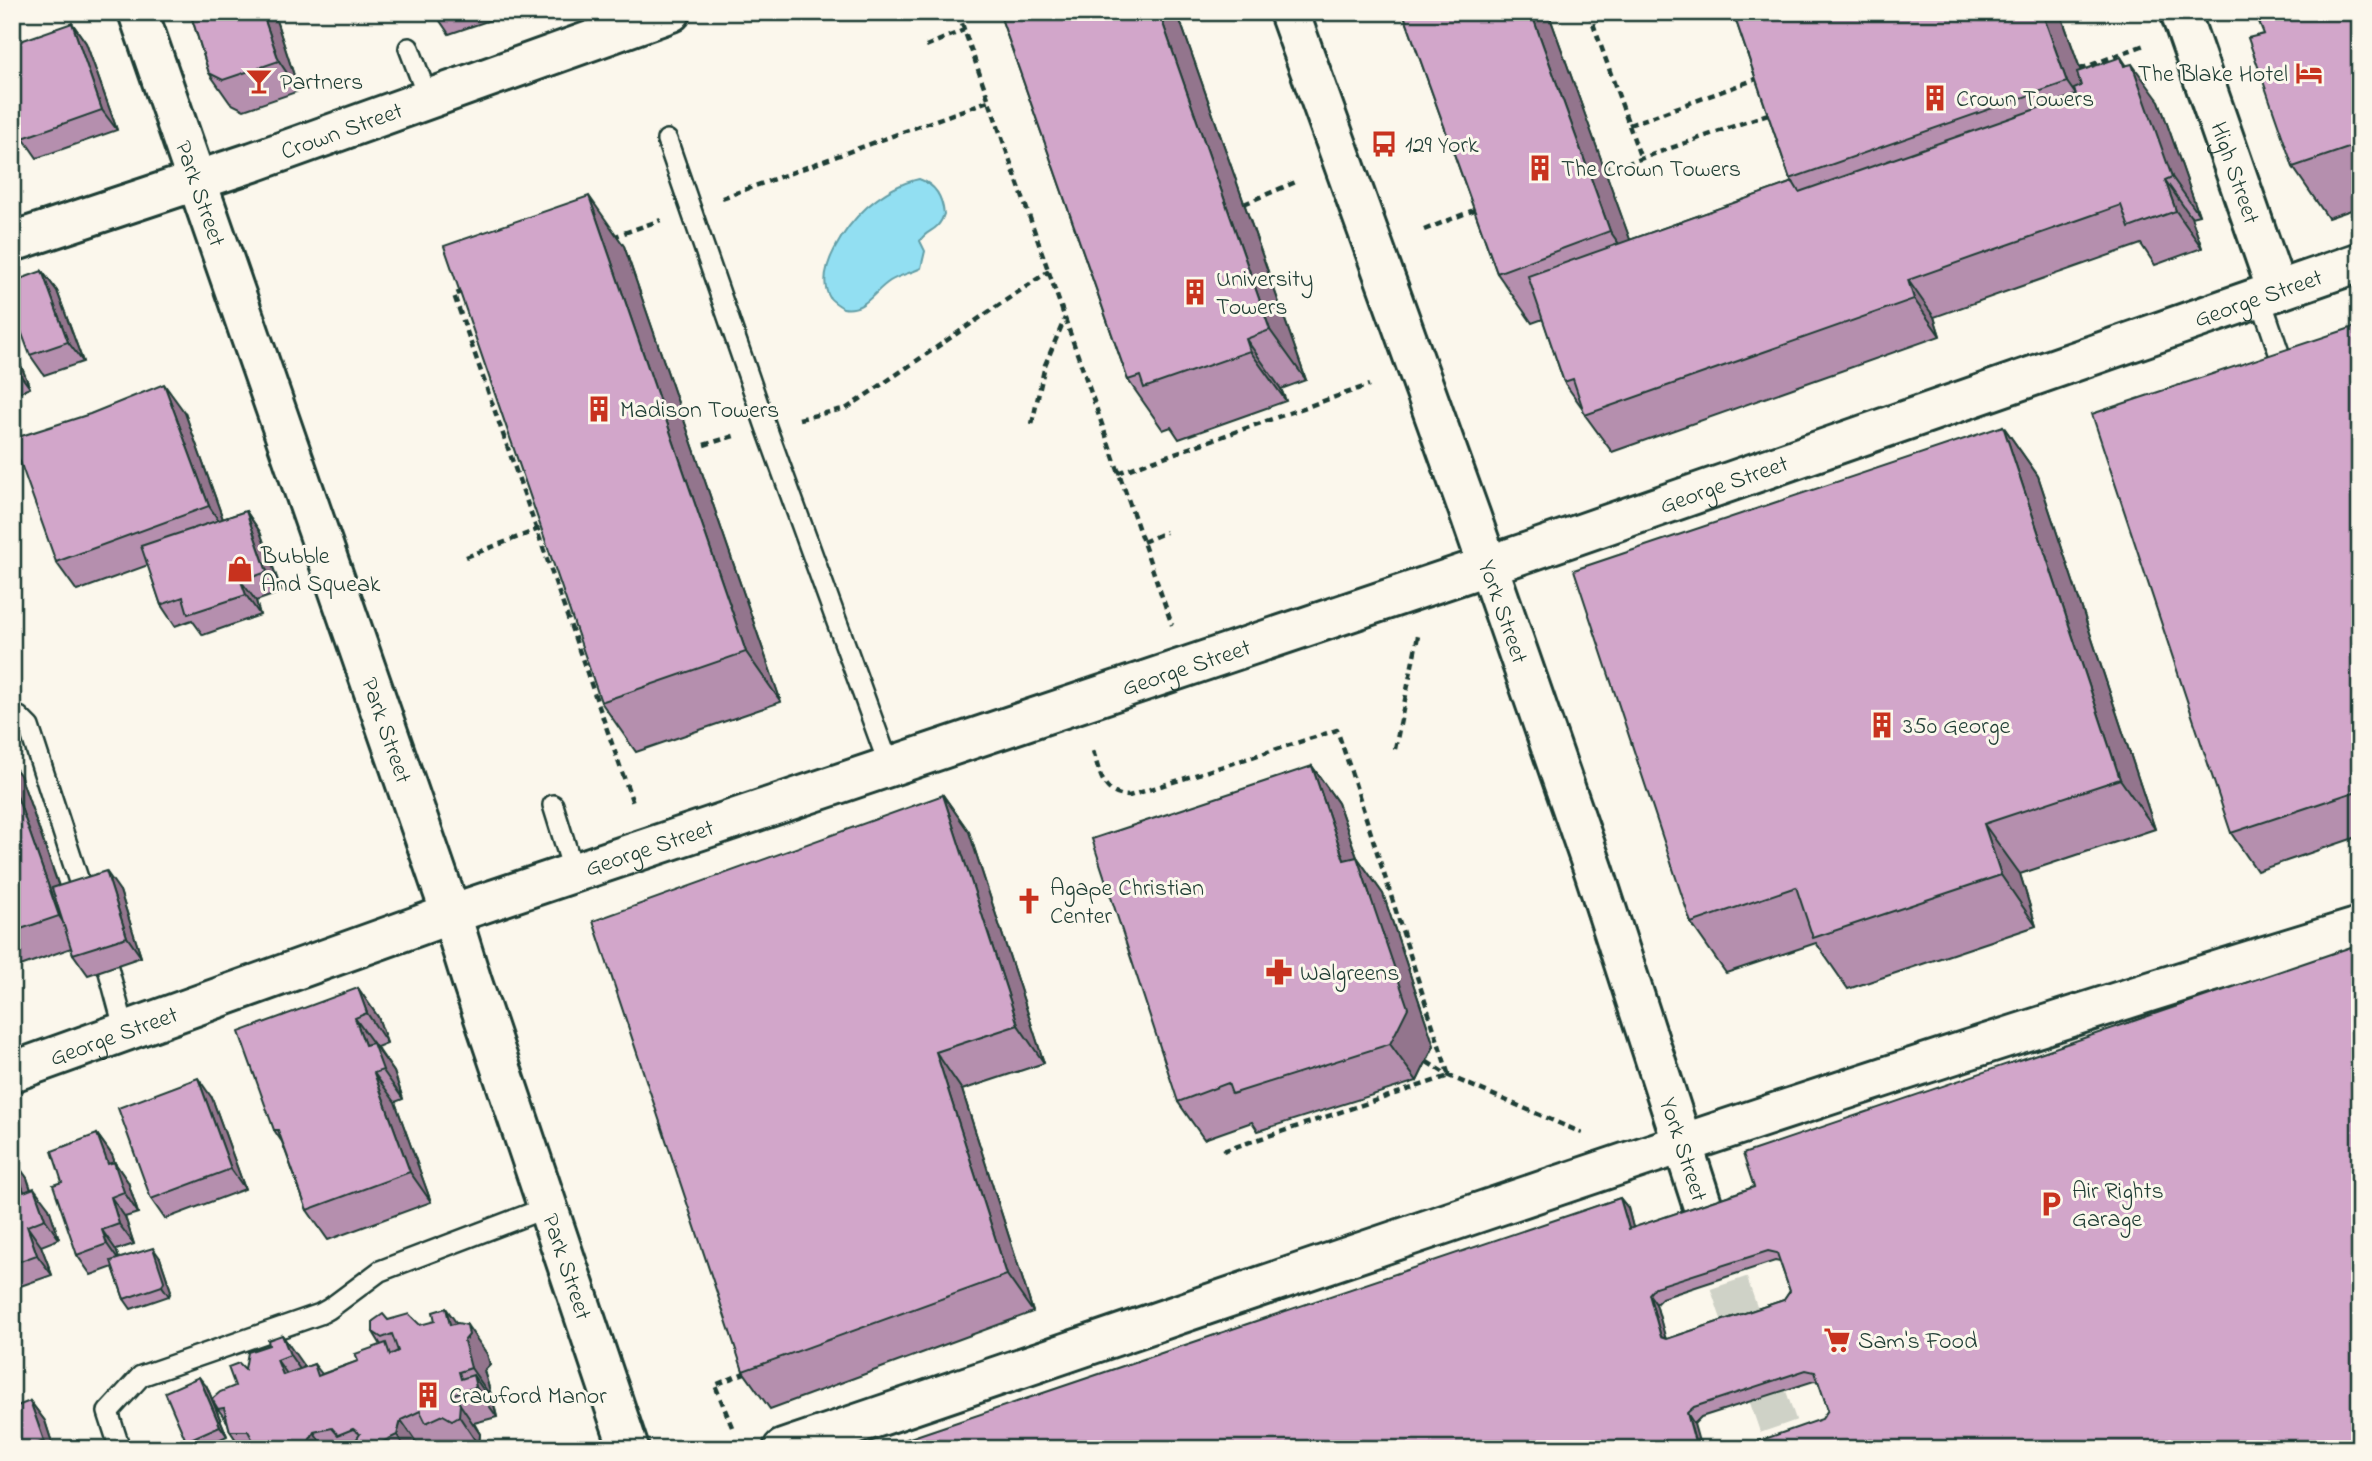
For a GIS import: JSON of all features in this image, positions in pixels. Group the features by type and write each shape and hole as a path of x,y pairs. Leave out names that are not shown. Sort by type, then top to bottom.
{"main road":[{"name":"Park Street","path":"138,12 452,914 472,982 629,1449"},
{"name":"Crown Street","path":"12,242 253,162 671,12"},
{"name":"York Street","path":"1289,12 1488,565 1594,871 1706,1216"},
{"name":"High Street","path":"2180,12 2269,294"},
{"name":"George Street","path":"12,1072 452,914 1488,565 2360,262"},
{"path":"783,1449 1682,1144 2022,1042 2157,989 2360,927"}],"lane":[{"path":"410,48 428,98"},
{"path":"667,140 766,427 890,768"},
{"path":"2269,294 2293,394"},
{"path":"12,714 29,727 86,902"},
{"path":"553,805 574,873"},
{"path":"108,968 125,1031"},
{"path":"2122,1023 2136,1005 2157,989"},
{"path":"120,1449 108,1412 141,1376 320,1314 380,1270 548,1207"}],"path":[{"path":"958,12 1172,625"},
{"path":"1396,16 1406,12"},
{"path":"1589,12 1641,159"},
{"path":"926,46 964,30"},
{"path":"2080,69 2155,42"},
{"path":"1629,125 1767,75"},
{"path":"721,198 988,101"},
{"path":"1603,165 1614,168 1782,110"},
{"path":"1244,204 1298,181"},
{"path":"1424,230 1485,206"},
{"path":"604,241 666,218"},
{"path":"797,420 847,408 1049,271"},
{"path":"467,290 454,295 635,806"},
{"path":"1032,424 1045,365 1065,318"},
{"path":"1118,473 1369,385"},
{"path":"704,445 740,433"},
{"path":"467,557 550,525"},
{"path":"1143,542 1166,532"},
{"path":"1395,749 1418,636"},
{"path":"1093,751 1104,784 1119,796 1129,796 1337,730 1449,1076"},
{"path":"1427,1062 1449,1076 1591,1136"},
{"path":"1223,1151 1449,1076"},
{"path":"732,1427 715,1385 756,1368"}],"water":[{"path":"919,179 937,192 944,214 939,225 925,234 920,241 925,251 921,268 890,281 863,304 843,308 830,298 826,287 829,262 842,237 850,225 878,198 905,183"}],"building":[{"path":"190,12 262,12 279,61 223,80 209,73"},
{"name":"University Towers","path":"999,12 1159,12 1270,330 1246,339 1250,351 1144,388 1140,376 1128,380"},
{"name":"The Crown Towers","path":"1403,12 1531,12 1610,231 1497,273"},
{"name":"Crown Towers","path":"1733,12 2042,12 2067,82 1790,179"},
{"path":"2255,12 2360,12 2360,144 2293,167 2248,38 2264,34"},
{"path":"72,23 102,110 23,138 12,106 12,44"},
{"path":"2121,57 2124,66 2132,64 2172,177 2165,180 2176,211 2129,228 2121,205 1908,280 1914,299 1585,415 1573,379 1564,382 1528,276 1793,182 1799,192 2076,95 2074,89 2081,86 2077,72"},
{"name":"Madison Towers","path":"589,196 746,652 601,702 444,246"},
{"path":"42,271 68,342 30,355 12,307 12,282"},
{"path":"2360,325 2360,790 2231,833 2092,414"},
{"path":"164,384 209,506 56,562 12,439 90,414"},
{"name":"350 George","path":"2003,426 2120,779 1984,824 2001,875 1813,938 1796,887 1691,923 1574,570"},
{"path":"246,511 267,572 241,581 246,595 188,614 183,597 161,605 141,546"},
{"name":"Walgreens","path":"1312,766 1344,860 1357,857 1408,1008 1390,1044 1232,1094 1228,1083 1178,1102 1092,839"},
{"path":"12,782 59,916 12,932"},
{"path":"943,795 1018,1025 936,1052 1007,1275 743,1371 593,921"},
{"path":"106,871 127,937 73,954 52,888"},
{"name":"Air Rights Garage","path":"2360,944 2360,1449 1736,1449 1822,1419 1828,1410 1815,1372 1806,1370 1694,1407 1687,1413 1697,1449 910,1449 907,1439 1620,1198 1629,1229 1754,1187 1743,1154","holes":["1768,1251 1777,1253 1790,1291 1784,1300 1667,1339 1661,1337 1649,1294 1655,1287"]},
{"path":"358,988 367,1013 355,1018 365,1045 373,1043 383,1070 374,1073 410,1172 307,1210 278,1130 274,1130 239,1032"},
{"path":"198,1078 231,1169 151,1199 118,1108"},
{"path":"97,1134 108,1164 114,1162 124,1192 111,1197 119,1224 102,1230 107,1244 77,1255 53,1185 62,1182 52,1151"},
{"path":"12,1158 24,1192 34,1188 45,1219 27,1226 37,1255 12,1264"},
{"path":"153,1248 164,1281 162,1286 124,1299 111,1261"},
{"path":"446,1308 450,1325 467,1325 469,1335 464,1341 471,1368 459,1372 461,1379 473,1375 476,1387 453,1394 460,1404 459,1416 452,1420 443,1415 426,1423 420,1411 401,1420 397,1435 368,1449 356,1440 360,1434 353,1429 338,1435 332,1428 314,1432 305,1448 268,1449 271,1443 257,1448 248,1431 230,1431 224,1408 218,1409 212,1399 220,1392 235,1386 228,1367 239,1363 245,1369 248,1352 269,1345 268,1340 282,1335 290,1355 277,1360 283,1375 314,1364 318,1376 358,1361 355,1354 386,1343 390,1355 398,1351 392,1334 382,1338 373,1332 373,1321 383,1314 388,1320 409,1314 420,1325 435,1321 433,1312"},
{"path":"199,1377 220,1426 186,1441 165,1392"},
{"path":"30,1401 44,1441 22,1449 12,1449 12,1408"}],"tunnel":[{"path":"1710,1229 1786,1449"}],"place":[{"name":"The Blake Hotel","path":"2309,73"},
{"name":"Partners","path":"259,81"},
{"name":"Crown Towers","path":"1935,98"},
{"name":"129 York","path":"1384,144"},
{"name":"The Crown Towers","path":"1540,168"},
{"name":"University Towers","path":"1195,292"},
{"name":"Madison Towers","path":"599,409"},
{"name":"Bubble And Squeak","path":"240,569"},
{"name":"350 George","path":"1882,725"},
{"name":"Agape Christian Center","path":"1029,901"},
{"name":"Walgreens","path":"1279,972"},
{"name":"Air Rights Garage","path":"2051,1204"},
{"name":"Sam's Food","path":"1837,1340"},
{"name":"Crawford Manor","path":"428,1395"}]}
